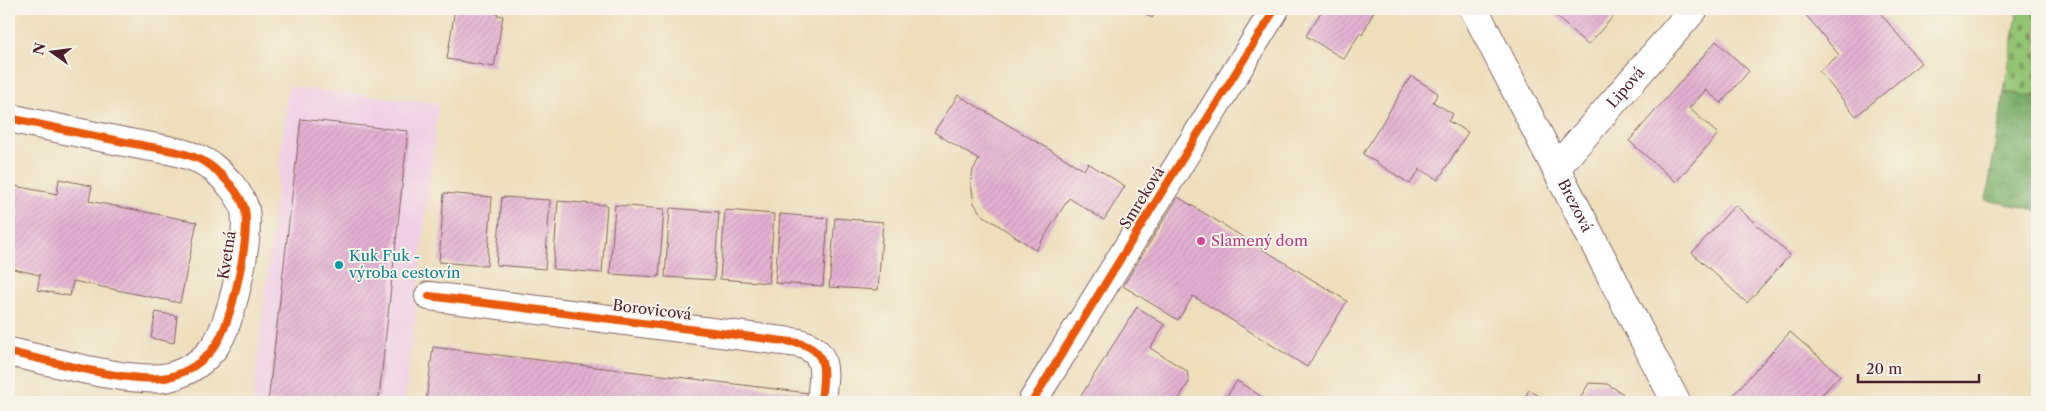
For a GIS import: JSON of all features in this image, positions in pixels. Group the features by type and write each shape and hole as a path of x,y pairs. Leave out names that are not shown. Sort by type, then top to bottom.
{"street":[{"name":"Smreková","path":"1032,402 1275,9"},
{"name":"Brezová","path":"1474,9 1557,167 1676,402"},
{"name":"Lipová","path":"1557,167 1694,9"},
{"name":"Kvetná","path":"9,118 182,154 210,165 231,185 245,209 246,232 237,286 228,315 216,345 196,366 169,377 138,377 9,352"},
{"name":"Borovicová","path":"429,296 812,346 820,353 823,366 821,402"}],"shaded area":[{"name":"Kuk Fuk - výroba cestovín","path":"288,87 438,103 405,402 253,402"}],"green space":[{"path":"2018,9 2037,9 2037,97 2004,92"},
{"path":"2004,92 2037,97 2037,210 1986,200"}],"building":[{"path":"455,9 498,9 497,15 503,16 494,67 447,59"},
{"path":"1137,9 1157,9 1152,18"},
{"path":"1323,9 1375,9 1362,35 1360,33 1344,59 1306,36"},
{"path":"1548,9 1618,9 1619,10 1588,45"},
{"path":"1801,9 1877,9 1921,63 1856,116 1819,71 1839,55"},
{"path":"1716,41 1749,71 1721,103 1706,90 1689,108 1718,134 1676,182 1629,141"},
{"path":"1411,76 1438,93 1433,102 1453,114 1448,121 1468,132 1438,180 1420,169 1410,184 1363,154"},
{"path":"958,95 1084,170 1088,163 1125,186 1104,220 1069,198 1036,250 981,214 974,203 971,183 973,170 979,160 934,132"},
{"name":"Kuk Fuk - výroba cestovín","path":"301,119 408,131 379,398 375,398 374,402 268,402"},
{"path":"59,179 92,186 89,201 197,222 180,303 73,281 70,296 37,290 40,275 9,268 9,185 57,194"},
{"path":"444,193 492,197 487,266 439,262"},
{"path":"502,197 550,200 545,269 496,265"},
{"name":"Slamený dom","path":"1178,197 1347,301 1307,367 1193,296 1178,320 1123,286"},
{"path":"558,201 607,205 602,273 553,269"},
{"path":"615,205 664,209 659,277 610,274"},
{"path":"1735,205 1790,255 1747,303 1692,253"},
{"path":"670,208 719,212 714,280 665,277"},
{"path":"725,210 774,214 769,283 720,279"},
{"path":"780,214 828,218 823,286 775,283"},
{"path":"835,218 883,222 878,290 829,287"},
{"path":"1137,307 1165,325 1150,348 1187,371 1189,382 1177,402 1077,402"},
{"path":"156,312 177,316 174,343 151,338"},
{"path":"1790,332 1840,375 1815,402 1740,402 1733,395"},
{"path":"433,347 808,393 806,402 426,402"},
{"path":"1237,381 1270,402 1223,402"},
{"path":"1589,383 1607,384 1622,393 1627,402 1578,402"},
{"path":"1529,390 1549,402 1522,402"}],"cycle path":[{"path":"1032,402 1275,9"},
{"path":"9,118 174,151 194,157 211,166 231,186 243,204 246,223 242,259 228,319 215,346 201,361 189,369 169,377 153,379 134,378 9,352"},
{"path":"429,296 799,343 816,352 821,359 823,366 821,402"}],"place":[{"name":"Slamený dom","path":"1201,241"},
{"name":"Kuk Fuk - výroba cestovín","path":"339,265"}]}
